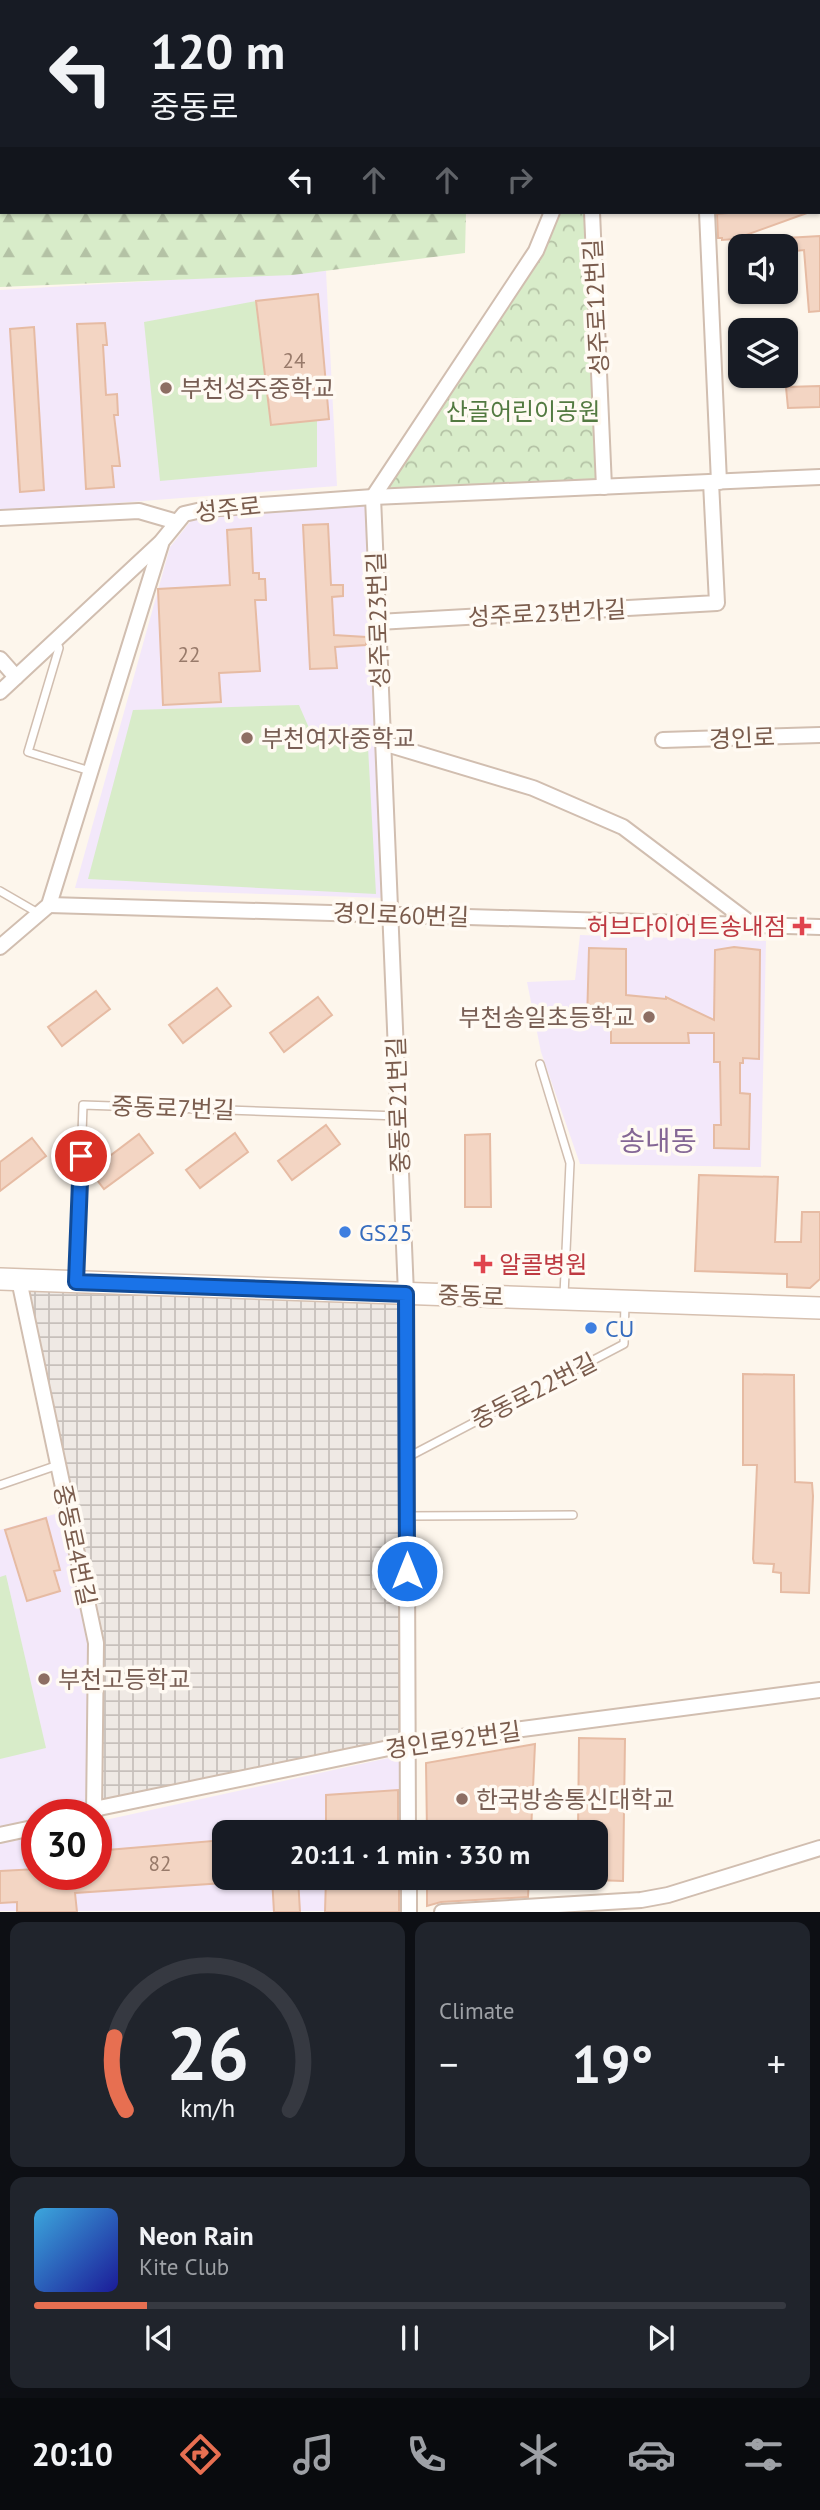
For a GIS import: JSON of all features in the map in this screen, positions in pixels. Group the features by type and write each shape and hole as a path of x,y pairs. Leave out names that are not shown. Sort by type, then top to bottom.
{"street":[{"path":"373,497 536,251 551,214"},
{"name":"성주로12번길","path":"592,214 604,487"},
{"path":"707,214 715,482"},
{"name":"성주로","path":"44,909 162,541 184,514 206,509 373,497 820,477"},
{"name":"성주로23번가길","path":"378,622 717,603 715,482"},
{"name":"성주로23번길","path":"373,497 390,915"},
{"path":"0,518 139,511 177,522"},
{"path":"0,692 162,541"},
{"path":"0,659 16,677"},
{"name":"경인로","path":"663,740 820,735"},
{"path":"383,743 533,788 623,827 754,926"},
{"path":"0,947 44,909"},
{"name":"경인로60번길","path":"44,909 820,927"},
{"name":"중동로21번길","path":"390,915 406,1294"},
{"name":"중동로","path":"9,1280 820,1308"},
{"name":"중동로4번길","path":"9,1280 58,1465 96,1643 93,1799"},
{"path":"406,1294 408,1820"},
{"name":"경인로92번길","path":"112,1805 408,1744 820,1690"},
{"path":"0,1835 21,1830"},
{"path":"442,1912 641,1900 668,1895 820,1848"},
{"path":"409,1890 409,1912"}],"lane":[{"path":"55,640 59,648 28,752 90,771"},
{"path":"0,891 44,909"},
{"path":"540,1064 570,1163 564,1299"},
{"name":"중동로7번길","path":"76,1282 83,1105 398,1116"},
{"name":"중동로22번길","path":"407,1457 624,1344 625,1302"},
{"path":"0,1485 58,1465"},
{"path":"407,1516 573,1515"}],"shaded area":[{"name":"부천성주중학교","path":"326,271 337,486 0,512 0,290"},
{"name":"부천여자중학교","path":"366,505 384,898 75,888 170,547 193,518"},
{"name":"부천송일초등학교","path":"580,935 766,941 761,1167 580,1164 541,1052 527,982 575,980"},
{"path":"28,1280 406,1294 408,1736 112,1805 112,1799 99,1799 96,1643"},
{"name":"부천고등학교","path":"62,1512 89,1644 87,1799 21,1799 21,1825 0,1830 0,1530"},
{"path":"402,1755 403,1820 212,1820 212,1890 403,1890 404,1911 0,1911 0,1844 21,1839 21,1890 112,1890 112,1818"}],"green space":[{"path":"0,214 466,214 465,253 293,275 0,287"},
{"name":"산골어린이공원","path":"556,214 588,214 600,484 381,492"},
{"path":"256,301 271,424 317,420 317,467 160,481 144,322"},
{"path":"299,705 309,728 331,741 368,747 376,894 88,879 133,710"},
{"path":"6,1575 46,1748 0,1759 0,1577"}],"building":[{"path":"717,214 804,214 749,234 728,234 728,240 718,238"},
{"path":"820,236 820,311 809,312 804,250 798,251 798,237"},
{"path":"318,294 329,419 271,425 256,301"},
{"path":"105,323 107,345 103,345 106,395 117,394 118,415 114,415 120,466 112,466 114,487 86,489 77,324"},
{"path":"34,327 44,490 20,492 10,329"},
{"path":"820,386 820,407 788,408 786,388"},
{"path":"328,524 331,585 343,585 343,596 332,597 334,635 366,637 366,645 335,647 337,668 310,669 303,525"},
{"path":"251,528 253,573 259,573 259,579 265,579 266,600 255,600 260,671 219,673 221,702 163,705 158,589 230,585 227,530"},
{"path":"734,947 760,950 759,1059 743,1058 743,1063 740,1063 740,1093 750,1094 749,1149 714,1148 714,1125 721,1125 720,1062 714,1062 714,1033 688,1033 689,1043 611,1043 611,1022 587,1022 589,948 626,949 626,995 666,997 714,1020 715,950"},
{"path":"217,988 231,1006 183,1043 169,1025"},
{"path":"96,991 110,1009 62,1046 48,1027"},
{"path":"318,997 332,1015 284,1052 270,1033"},
{"path":"326,1125 340,1144 292,1180 278,1161"},
{"path":"235,1133 248,1152 200,1188 186,1170"},
{"path":"139,1134 153,1153 104,1189 90,1171"},
{"path":"490,1134 491,1207 465,1207 465,1135"},
{"path":"32,1138 46,1156 0,1191 0,1162"},
{"path":"699,1175 778,1177 775,1242 801,1242 802,1212 820,1212 820,1279 810,1288 787,1287 787,1274 695,1271"},
{"path":"743,1374 794,1375 795,1482 812,1483 813,1496 809,1593 781,1592 781,1573 773,1572 774,1564 754,1563 757,1465 743,1465"},
{"path":"46,1518 60,1570 54,1571 60,1591 27,1601 5,1530"},
{"path":"579,1738 625,1739 623,1881 608,1880 608,1820 578,1820"},
{"path":"535,1744 532,1820 427,1820 426,1763"},
{"path":"398,1790 398,1820 326,1820 326,1795"},
{"path":"212,1841 212,1884 75,1893 77,1912 17,1912 17,1902 0,1903 0,1871 21,1870 21,1890 112,1890 112,1850"},
{"path":"273,1890 299,1890 300,1912 274,1912"},
{"path":"326,1890 399,1890 399,1912 325,1912"},
{"path":"427,1890 528,1890 528,1897 441,1902 427,1906"}],"place":[{"name":"부천성주중학교","path":"166,388"},
{"name":"부천여자중학교","path":"247,738"},
{"name":"허브다이어트송내점","path":"802,926"},
{"name":"부천송일초등학교","path":"649,1017"},
{"name":"GS25","path":"345,1232"},
{"name":"알콜병원","path":"483,1264"},
{"name":"CU","path":"591,1328"},
{"name":"부천고등학교","path":"44,1679"},
{"name":"한국방송통신대학교","path":"462,1799"}],"district":[{"name":"송내동","path":"658,1140"}],"route":[{"path":"81,1156 76,1282 406,1294 407,1571"}]}
